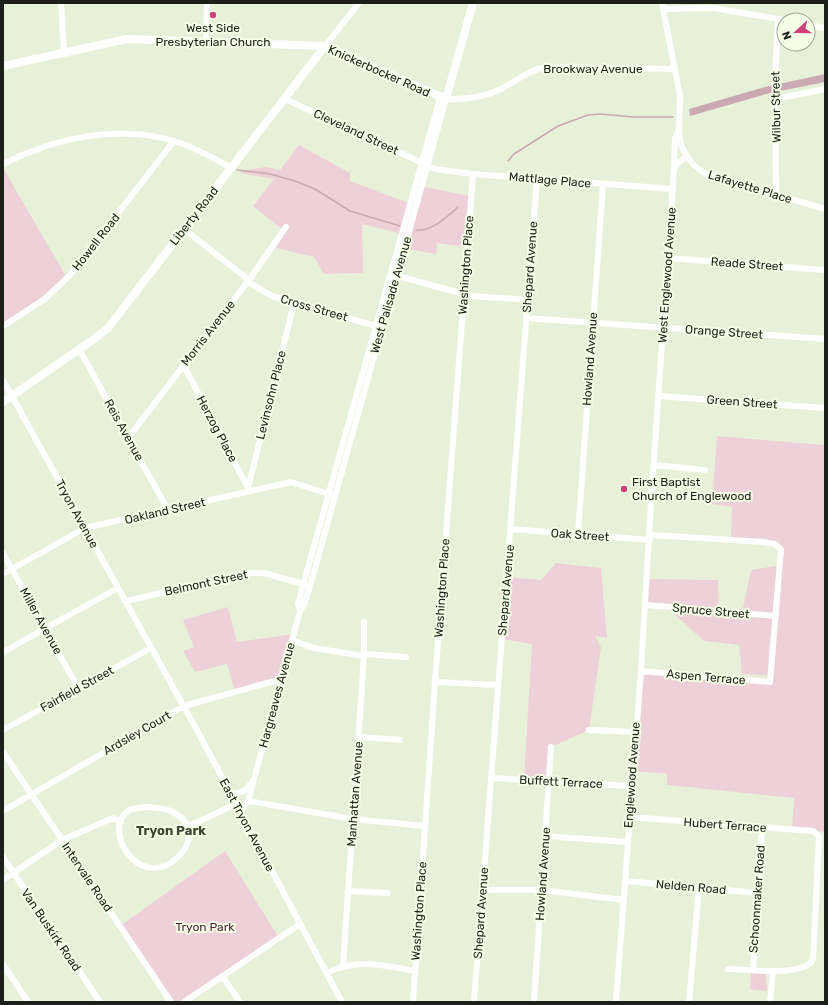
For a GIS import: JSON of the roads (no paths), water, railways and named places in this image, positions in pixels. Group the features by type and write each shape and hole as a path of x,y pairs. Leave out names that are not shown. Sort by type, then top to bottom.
{"main road":[{"name":"West Palisade Avenue","path":"443,99 468,3"},
{"name":"West Palisade Avenue","path":"443,99 473,3"},
{"name":"Knickerbocker Road","path":"3,66 127,39 325,46 443,99"},
{"name":"Liberty Road","path":"3,402 108,328 325,46"}],"street":[{"path":"61,3 64,52"},
{"path":"206,41 207,3"},
{"name":"Liberty Road","path":"325,46 359,3"},
{"path":"662,6 713,8 776,19"},
{"name":"West Englewood Avenue","path":"650,549 658,396 673,189 674,139 680,128 680,100 662,6"},
{"name":"Wilbur Street","path":"776,195 775,84 778,52"},
{"name":"Brookway Avenue","path":"443,99 472,99 482,97 502,88 529,72 545,67 675,69"},
{"path":"775,98 825,89"},
{"name":"Cleveland Street","path":"285,99 425,165"},
{"name":"West Palisade Avenue","path":"307,585 443,99"},
{"name":"Lafayette Place","path":"680,128 681,144 687,156 694,165 706,174 825,209"},
{"path":"3,164 44,147 84,137 136,134 174,141 203,152 232,168"},
{"name":"Howell Road","path":"3,326 45,298 70,275 174,141"},
{"path":"674,169 678,163 687,156"},
{"name":"Mattlage Place","path":"425,165 454,172 473,174 673,189"},
{"name":"Washington Place","path":"413,1002 473,174"},
{"name":"Shepard Avenue","path":"474,1002 537,179"},
{"name":"Howland Avenue","path":"578,534 603,184"},
{"name":"Morris Avenue","path":"128,438 249,281 286,227"},
{"name":"Cross Street","path":"184,229 263,292 294,303 379,327"},
{"name":"Reade Street","path":"668,258 825,270"},
{"path":"394,275 483,298 528,300"},
{"name":"Levinsohn Place","path":"249,490 294,303"},
{"name":"Orange Street","path":"526,318 825,339"},
{"name":"Reis Avenue","path":"80,349 168,510"},
{"name":"Herzog Place","path":"184,366 249,490"},
{"name":"Tryon Avenue","path":"3,380 151,648"},
{"name":"Green Street","path":"658,396 825,408"},
{"path":"654,465 705,470"},
{"name":"Oakland Street","path":"3,574 85,528 249,490 291,482 332,495"},
{"name":"Oak Street","path":"510,529 650,538 693,538 764,542 775,544 781,549 776,616"},
{"name":"Englewood Avenue","path":"616,1002 635,732 650,549"},
{"name":"Miller Avenue","path":"3,553 78,688"},
{"name":"Belmont Street","path":"126,601 248,573 264,573 307,585"},
{"name":"Hargreaves Avenue","path":"240,812 248,801 300,611 304,605 307,585"},
{"path":"3,652 118,588"},
{"name":"Spruce Street","path":"646,605 776,616"},
{"name":"Aspen Terrace","path":"641,671 770,682 776,616"},
{"name":"Manhattan Avenue","path":"343,966 359,737 364,655 364,622"},
{"path":"292,640 322,650 364,655 406,657"},
{"name":"Fairfield Street","path":"3,730 151,648"},
{"name":"East Tryon Avenue","path":"151,648 184,706 342,1002"},
{"name":"Ardsley Court","path":"3,810 184,706 282,679"},
{"path":"435,682 498,685"},
{"path":"589,730 635,732"},
{"path":"359,737 400,740"},
{"name":"Howland Avenue","path":"534,1002 550,782 551,747"},
{"name":"Intervale Road","path":"3,752 171,1002"},
{"name":"Buffett Terrace","path":"491,778 631,786"},
{"path":"232,795 244,791 254,780"},
{"path":"248,801 353,819 425,826"},
{"path":"189,826 236,804"},
{"path":"147,807 170,810 184,820 189,826 189,840 182,853 170,863 157,867 150,867 136,863 123,850 120,838 121,822 124,814 131,810 147,807"},
{"name":"Hubert Terrace","path":"629,817 813,831 819,836 813,959 808,966 804,968 773,971"},
{"path":"3,880 62,840 113,818 121,822"},
{"name":"Schoonmaker Road","path":"752,970 762,828"},
{"path":"545,836 627,842"},
{"name":"Van Buskirk Road","path":"3,857 100,1002"},
{"name":"Nelden Road","path":"625,881 758,893"},
{"path":"689,1002 699,888"},
{"path":"483,890 541,890 624,900"},
{"path":"348,891 388,893"},
{"path":"184,1002 300,924"},
{"path":"3,964 28,1002"},
{"path":"326,973 343,966 372,964 415,971"},
{"path":"728,969 773,971 770,1002"},
{"path":"222,976 240,1002"}],"waterway":[{"path":"508,161 514,154 558,126 588,115 600,114 633,117 673,117"},
{"path":"237,170 270,174 295,181 315,189 350,211 400,226"},
{"path":"416,230 427,229 433,226 458,207"}],"place":[{"name":"West Side Presbyterian Church","path":"213,15"},
{"name":"First Baptist Church of Englewood","path":"624,489"}],"district":[{"name":"Tryon Park","path":"171,830"}]}
